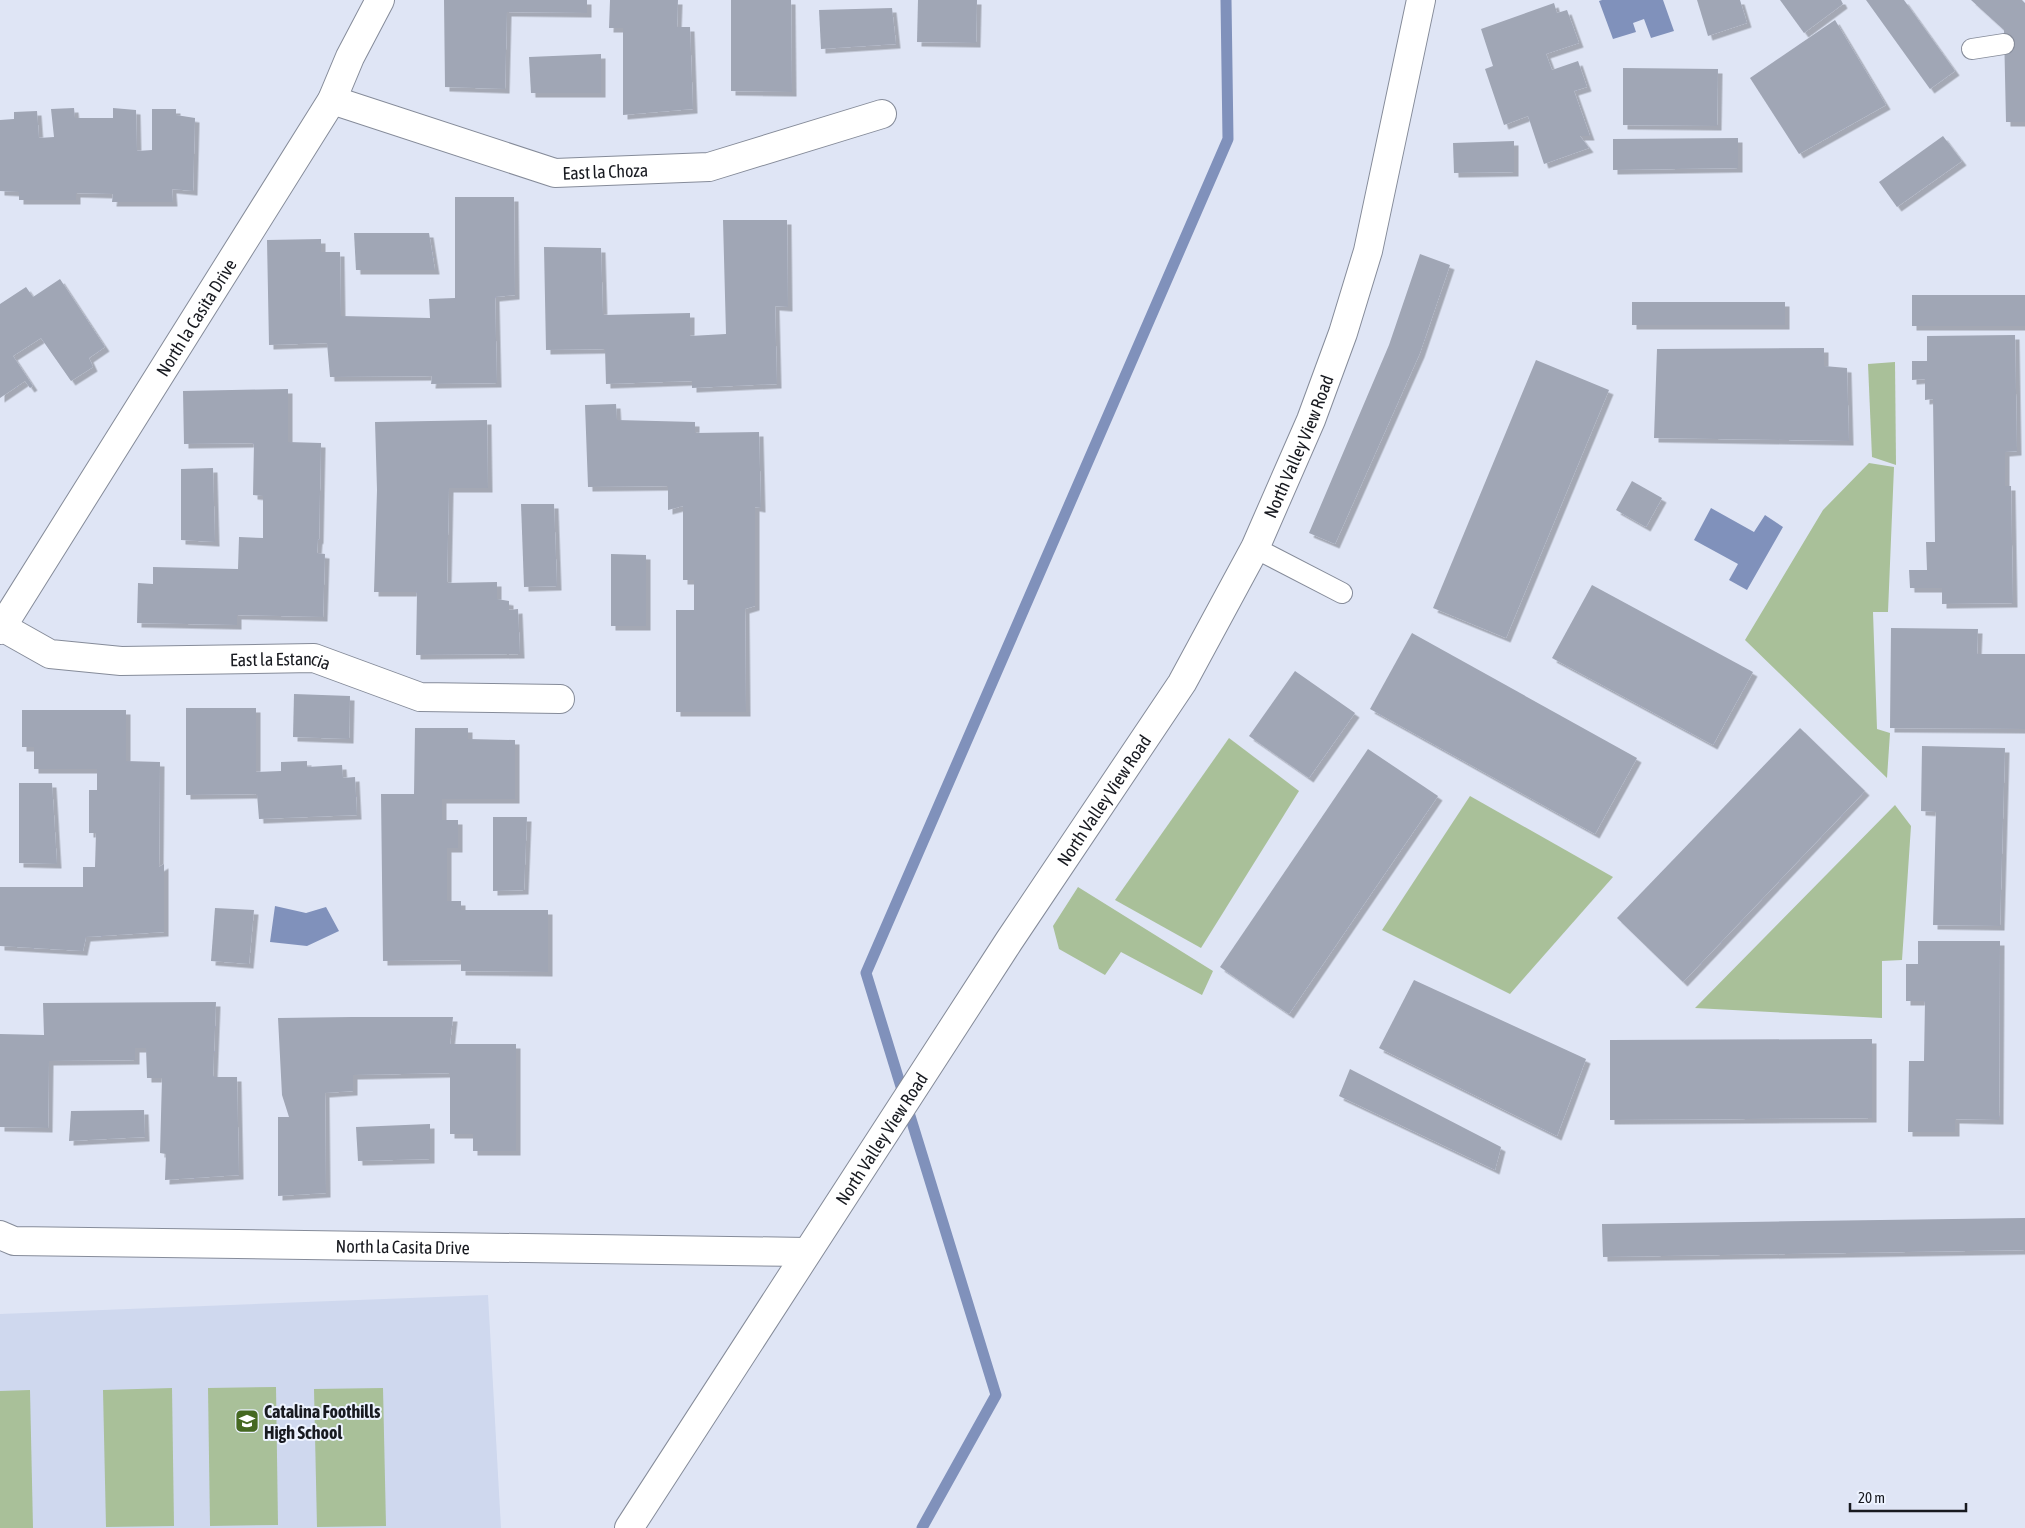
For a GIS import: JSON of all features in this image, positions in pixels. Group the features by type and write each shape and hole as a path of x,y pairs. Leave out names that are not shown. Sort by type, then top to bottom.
{"street":[{"name":"North la Casita Drive","path":"1,628 332,100 350,57 380,0"},
{"name":"North Valley View Road","path":"629,1528 1009,940 1182,683 1255,548 1311,420 1343,333 1366,260 1421,0"},
{"name":"East la Choza","path":"332,100 555,173 709,167 882,114"},
{"name":"East la Estancia","path":"1,628 50,654 121,661 314,658 420,697 560,699"},
{"name":"North la Casita Drive","path":"0,1235 14,1241 807,1252"}],"lane":[{"path":"1972,49 2004,44"},
{"path":"1255,548 1342,593"}],"shaded area":[{"name":"Catalina Foothills High School","path":"488,1295 501,1528 0,1528 0,1314"}],"green space":[{"path":"1895,362 1896,465 1872,457 1868,364"},
{"path":"1869,463 1894,467 1888,612 1873,612 1877,729 1890,733 1887,778 1745,640 1823,510"},
{"path":"1229,738 1299,791 1201,948 1115,900"},
{"path":"1470,796 1613,877 1510,994 1382,930"},
{"path":"1895,805 1911,826 1902,960 1882,961 1882,1018 1695,1008"},
{"path":"1078,887 1213,971 1202,995 1121,952 1105,975 1059,949 1053,926"},
{"path":"276,1387 278,1525 210,1526 208,1388"},
{"path":"172,1388 174,1526 106,1527 103,1390"},
{"path":"383,1388 386,1526 317,1527 314,1389"},
{"path":"30,1390 33,1528 0,1528 0,1391"}],"water":[{"path":"1663,0 1674,31 1651,38 1644,19 1633,23 1636,32 1613,39 1599,1"},
{"path":"1711,508 1754,532 1765,515 1783,527 1747,590 1729,580 1738,564 1694,540"},
{"path":"275,906 306,913 326,907 339,931 307,946 270,942"}],"building":[{"path":"444,0 587,0 587,13 507,12 505,89 445,87"},
{"path":"610,0 678,0 677,27 690,27 693,109 623,115 623,28 609,28"},
{"path":"731,0 791,0 792,92 731,91"},
{"path":"918,0 977,0 976,43 917,42"},
{"path":"1697,0 1740,0 1747,23 1708,36"},
{"path":"1780,0 1841,0 1843,4 1804,33"},
{"path":"1866,0 1904,0 1955,71 1930,89"},
{"path":"1971,0 2022,0 2025,3 2025,122 2006,122 2004,30"},
{"path":"1554,3 1557,13 1567,10 1579,43 1546,54 1552,70 1578,61 1587,87 1574,91 1590,136 1580,136 1589,148 1544,164 1528,116 1504,125 1485,69 1493,66 1481,29"},
{"path":"892,8 896,44 821,49 819,10"},
{"path":"1835,20 1886,105 1799,154 1750,78"},
{"path":"601,54 601,93 531,93 529,57"},
{"path":"1623,68 1718,69 1717,126 1623,125"},
{"path":"74,108 75,118 113,118 113,108 136,110 137,151 152,150 152,109 176,109 176,115 195,118 193,191 172,189 173,202 112,202 113,194 76,193 76,200 19,200 19,192 0,191 0,120 14,119 14,112 37,111 39,138 54,137 51,109"},
{"path":"1943,136 1962,161 1897,207 1879,182"},
{"path":"1738,138 1738,168 1613,170 1613,139"},
{"path":"1514,141 1514,172 1454,173 1453,143"},
{"path":"455,197 514,197 515,295 495,297 497,383 431,384 432,376 330,377 327,343 269,345 267,240 321,239 321,252 340,252 341,316 430,318 429,299 455,298"},
{"path":"723,220 787,220 788,307 775,306 777,384 692,388 692,381 606,384 605,349 546,350 544,247 601,248 603,315 690,313 690,336 726,334"},
{"path":"354,233 429,233 435,270 356,270"},
{"path":"1420,254 1450,265 1420,353 1335,544 1309,533 1389,345"},
{"path":"60,279 105,347 89,358 93,367 71,381 41,338 13,356 33,386 30,388 25,381 0,398 0,304 26,287 33,297"},
{"path":"1912,295 2025,295 2025,326 1912,326"},
{"path":"1632,302 1785,302 1785,325 1632,325"},
{"path":"2015,335 2017,451 2005,452 2005,486 2011,486 2013,603 1942,604 1942,588 1910,588 1909,570 1927,570 1926,542 1935,542 1933,399 1925,400 1925,379 1912,380 1912,361 1927,361 1927,336"},
{"path":"1824,348 1824,366 1847,368 1849,441 1654,438 1657,349"},
{"path":"1536,360 1609,390 1506,638 1433,608"},
{"path":"288,389 288,442 321,443 319,540 317,553 325,554 323,617 237,615 237,625 137,623 138,583 153,584 153,567 238,569 239,537 263,538 263,496 253,495 254,443 184,444 183,391"},
{"path":"616,404 617,420 695,422 695,433 759,432 761,508 755,507 755,606 745,609 746,712 676,712 676,610 694,610 694,580 683,580 683,506 668,510 668,486 588,487 585,405"},
{"path":"487,420 488,488 449,488 447,583 497,582 497,599 509,601 509,610 518,609 520,654 416,655 417,592 374,592 377,490 375,422"},
{"path":"213,468 215,542 181,540 181,469"},
{"path":"1632,481 1662,498 1646,527 1616,510"},
{"path":"521,504 554,504 557,586 524,587"},
{"path":"611,554 646,555 646,626 611,626"},
{"path":"1592,585 1753,672 1713,745 1552,658"},
{"path":"1891,628 1978,629 1977,654 2025,654 2025,729 1890,728"},
{"path":"1412,633 1637,758 1595,834 1370,709"},
{"path":"1295,671 1355,713 1309,778 1249,736"},
{"path":"294,694 350,696 349,739 293,737"},
{"path":"186,708 256,708 256,772 281,771 281,762 307,761 307,767 342,765 343,778 355,777 357,815 259,819 257,794 186,795"},
{"path":"22,710 126,710 126,761 160,762 159,867 164,864 164,932 86,937 83,951 0,946 0,887 83,887 83,867 95,867 96,833 89,833 89,790 97,790 97,769 34,769 34,747 22,747"},
{"path":"415,728 468,728 468,739 515,740 515,799 442,799 442,820 458,820 458,848 447,848 447,901 461,901 461,910 548,910 548,972 461,971 461,960 383,961 381,794 414,794"},
{"path":"1800,728 1865,791 1683,982 1617,918"},
{"path":"1922,746 2005,748 2000,926 1933,925 1936,812 1921,811"},
{"path":"1368,749 1438,796 1289,1014 1220,967"},
{"path":"19,783 52,783 57,864 19,863"},
{"path":"493,817 527,817 524,890 493,891"},
{"path":"215,908 254,910 249,964 211,961"},
{"path":"1918,941 2000,941 1999,1120 1955,1119 1955,1132 1908,1132 1909,1061 1924,1061 1925,1001 1906,1001 1906,964 1918,964"},
{"path":"1414,980 1586,1059 1557,1136 1379,1048"},
{"path":"216,1002 213,1077 237,1077 239,1175 165,1180 166,1154 160,1153 162,1078 147,1078 146,1048 135,1048 135,1060 49,1061 48,1128 0,1127 0,1034 44,1035 43,1003"},
{"path":"453,1017 450,1044 516,1044 516,1151 473,1151 473,1134 450,1134 450,1073 353,1075 353,1091 325,1093 326,1193 278,1196 278,1117 289,1117 282,1095 278,1018"},
{"path":"1872,1039 1872,1118 1610,1120 1610,1040"},
{"path":"1350,1069 1501,1147 1495,1170 1339,1096"},
{"path":"144,1110 145,1137 69,1141 71,1111"},
{"path":"430,1124 430,1159 358,1161 356,1127"},
{"path":"2025,1218 2025,1250 1603,1257 1602,1224"}],"waterway":[{"path":"922,1528 996,1395 866,973 1228,139 1226,0"}],"place":[{"name":"Catalina Foothills High School","path":"247,1421"}]}
